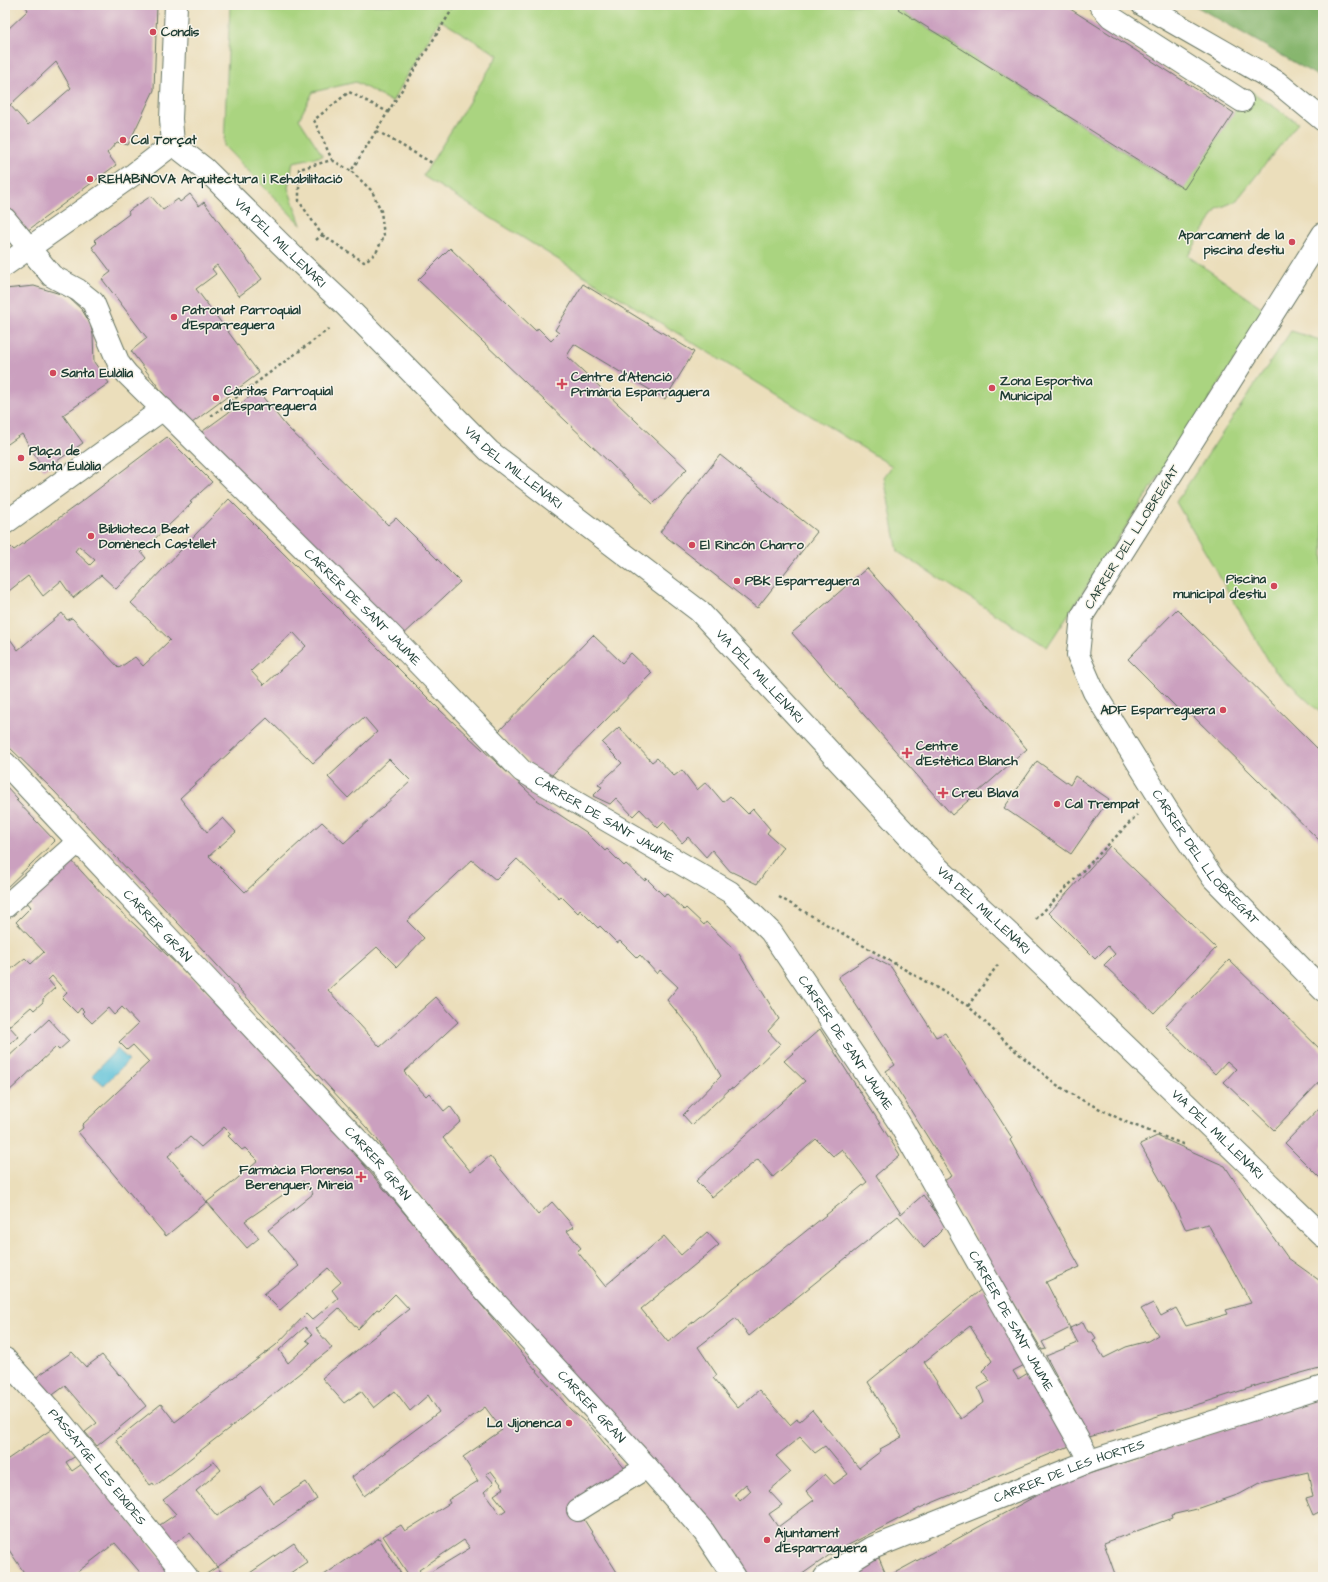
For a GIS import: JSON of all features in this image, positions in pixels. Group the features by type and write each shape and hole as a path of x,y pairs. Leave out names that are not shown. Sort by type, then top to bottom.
{"street":[{"path":"5,265 134,174 173,144 171,119 176,5"},
{"path":"1100,5 1110,16 1242,101"},
{"path":"1143,5 1277,82 1323,120"},
{"name":"VIA DEL MIL·LENARI","path":"173,144 205,169 344,304 488,450 699,612 936,866 1016,940 1323,1236"},
{"name":"CARRER DE SANT JAUME","path":"5,219 52,276 78,290 93,302 119,364 126,374 188,433 384,628 522,771 730,892 771,932 898,1121 1090,1461"},
{"name":"CARRER DEL LLOBREGAT","path":"1323,234 1293,285 1082,616 1078,655 1094,692 1169,813 1213,878 1323,990"},
{"path":"5,524 163,409"},
{"name":"CARRER GRAN","path":"5,763 381,1165 470,1275 647,1467 704,1532 734,1577"},
{"path":"5,907 78,842"},
{"name":"PASSATGE LES EIXIDES","path":"5,1359 61,1422 187,1577"},
{"name":"CARRER DE LES HORTES","path":"825,1577 872,1548 1090,1461 1323,1387"},
{"path":"578,1510 647,1467"}],"path":[{"path":"351,171 455,5"},
{"path":"322,235 364,262 376,253 384,236 381,211 372,191 351,171 332,160 314,120 349,92 388,112"},
{"path":"377,131 432,163"},
{"path":"311,218 299,201 299,169 332,160"},
{"path":"188,433 332,327"},
{"path":"1047,908 1134,817"},
{"path":"788,902 968,1006 1012,1048 1057,1084 1082,1100 1126,1122 1190,1147"},
{"path":"968,1006 997,966"}],"green space":[{"name":"Zona Esportiva Municipal","path":"230,5 891,5 1183,189 1249,90 1298,123 1236,201 1217,209 1188,256 1267,311 1047,647 898,552 884,477 892,466 423,176 498,55 440,20 392,102 356,82 313,92 299,119 323,156 293,162 288,188 301,225 224,146"},
{"path":"1194,5 1323,5 1323,79"},
{"name":"Piscina municipal d'estiu","path":"1291,331 1323,341 1323,715 1274,670 1176,502"}],"water":[{"path":"117,1049 129,1060 104,1085 92,1075"}],"building":[{"path":"25,5 157,5 154,90 128,145 117,142 107,153 116,165 27,231 5,203 5,32 28,10","holes":["56,62 71,88 28,125 10,105"]},
{"path":"901,5 1064,5 1234,113 1184,189 898,9"},
{"name":"Patronat Parroquial d'Esparreguera","path":"190,194 199,206 204,202 262,279 239,296 217,265 212,269 216,274 196,289 259,373 188,426 131,351 147,338 102,279 111,272 92,247 97,243 94,240 129,214 128,212 130,210 151,196 163,210 178,199 180,202"},
{"name":"Centre d'Atenció Primària Esparraguera","path":"450,248 536,331 538,328 551,341 559,333 555,330 583,284 694,352 665,399 574,344 567,356 687,469 653,504 418,280"},
{"name":"Santa Eulàlia","path":"34,286 67,296 82,310 90,323 93,335 94,362 109,383 63,415 83,443 44,470 22,434 5,446 5,289"},
{"path":"258,391 286,426 388,525 396,518 460,582 401,637 196,436"},
{"path":"167,437 212,482 190,502 192,503 141,552 146,558 116,589 101,575 73,598 61,581 43,596 28,576 5,594 5,551 11,547 14,550","holes":["79,546 95,560 90,565 75,551"]},
{"path":"720,455 817,532 757,608 660,532"},
{"path":"229,499 441,711 537,800 586,832 605,851 607,849 624,866 626,864 645,881 646,878 664,896 666,893 684,910 686,908 704,925 706,922 739,954 779,1019 768,1031 780,1044 733,1089 731,1088 692,1125 683,1115 721,1076 697,1036 667,1000 678,987 660,970 657,974 640,955 637,958 620,941 617,943 600,926 598,928 580,910 578,913 561,896 559,898 517,859 496,880 472,860 407,921 424,938 397,967 377,947 328,990 380,1047 436,997 458,1022 404,1072 426,1096 429,1093 444,1111 450,1106 461,1121 443,1138 471,1172 490,1156 538,1215 552,1202 574,1227 567,1231 581,1248 577,1251 605,1286 664,1236 681,1255 707,1232 719,1245 641,1309 668,1342 867,1182 842,1149 833,1156 816,1139 773,1177 758,1159 712,1197 696,1181 805,1081 784,1061 820,1029 900,1155 876,1175 901,1214 923,1195 946,1226 924,1248 898,1216 749,1336 736,1318 698,1347 717,1375 713,1378 738,1408 759,1390 790,1425 797,1419 800,1421 812,1410 859,1468 881,1451 880,1449 902,1437 868,1382 983,1288 1028,1363 1013,1371 1018,1379 1028,1373 1072,1445 922,1507 831,1554 798,1577 744,1577 510,1306 498,1288 389,1158 377,1139 54,791 5,743 5,632 18,650 62,613 67,620 72,618 119,668 135,657 143,666 170,640 131,603","holes":["293,632 306,646 264,685 251,671","364,717 377,732 328,777 348,798 389,759 411,781 344,843 322,822 245,892 209,856 236,832 223,818 207,832 180,798 267,718 313,763","970,1326 992,1361 982,1371 990,1381 978,1388 984,1402 961,1419 924,1362","800,1437 815,1453 825,1446 848,1474 834,1484 825,1474 806,1491 814,1500 778,1527 769,1514 782,1505 769,1491 791,1472 776,1456","746,1484 751,1491 740,1501 735,1494"]},
{"path":"867,568 1027,749 952,815 792,633"},
{"path":"1177,609 1323,754 1323,844 1190,713 1186,717 1128,659"},
{"path":"593,635 622,663 631,653 652,673 547,780 498,732"},
{"path":"619,727 652,762 657,758 674,776 682,770 697,790 706,782 723,802 730,796 748,814 753,809 770,829 767,833 783,847 757,884 730,871 712,850 706,857 688,837 682,843 664,822 658,828 640,809 633,816 616,798 610,804 593,796 602,787 598,785 622,763 602,743"},
{"name":"Cal Trempat","path":"1037,761 1070,785 1075,776 1109,799 1071,854 1004,808"},
{"path":"5,785 18,799 16,800 55,841 5,889"},
{"path":"1110,846 1216,948 1154,1013 1104,965 1115,954 1108,946 1095,959 1049,913"},
{"path":"71,860 104,896 215,1000 332,1127 536,1370 571,1410 591,1427 630,1475 578,1510 620,1577 410,1577 383,1536 401,1525 405,1531 450,1503 448,1500 478,1481 463,1457 502,1430 485,1407 364,1496 352,1477 439,1412 428,1395 410,1411 395,1391 374,1408 361,1391 344,1403 322,1378 409,1309 395,1294 379,1310 377,1309 358,1329 339,1308 316,1329 332,1348 155,1486 153,1483 150,1485 116,1440 161,1404 175,1422 276,1345 306,1314 312,1320 338,1298 332,1290 341,1282 328,1268 280,1310 264,1294 299,1266 268,1230 313,1194 303,1181 245,1221 259,1238 247,1248 207,1202 166,1236 78,1132 83,1128 82,1125 149,1062 133,1045 127,1050 119,1042 138,1024 122,1007 114,1015 108,1008 92,1023 82,1013 84,1011 81,1008 77,1013 62,998 67,993 52,976 48,980 55,988 34,1010 31,1007 9,1026 19,1037 5,1046 5,974 25,958 31,964 44,952 16,922 31,907 26,901","holes":["224,1127 231,1134 228,1136 242,1150 245,1148 258,1161 207,1202 168,1156 190,1137 201,1147","305,1327 312,1335 306,1340 310,1343 288,1363 279,1350","491,1471 504,1488 494,1495 506,1510 500,1514 484,1492 494,1483 486,1474","464,1540 470,1548 424,1576 419,1570"]},
{"path":"870,956 891,967 936,1037 945,1033 1012,1138 1010,1140 1080,1267 1046,1282 1070,1328 1042,1342 1046,1349 1042,1350 942,1182 952,1176 886,1071 895,1065 838,977"},
{"path":"1229,960 1323,1052 1323,1078 1274,1130 1224,1082 1236,1069 1227,1061 1215,1074 1165,1026"},
{"path":"49,1019 69,1041 59,1050 56,1047 5,1095 5,1060"},
{"path":"1323,1104 1323,1181 1285,1143"},
{"path":"1157,1136 1225,1166 1288,1258 1323,1283 1323,1367 1265,1383 1089,1437 1046,1356 1078,1343 1070,1328 1083,1322 1088,1332 1092,1332 1096,1338 1093,1340 1104,1358 1126,1347 1148,1341 1158,1335 1141,1309 1153,1303 1161,1316 1176,1308 1186,1326 1228,1314 1226,1310 1251,1303 1208,1224 1186,1230 1175,1206 1140,1144"},
{"path":"72,1352 86,1367 102,1355 119,1375 120,1374 146,1406 97,1446 85,1432 97,1423 65,1386 46,1400 31,1381"},
{"path":"1323,1397 1323,1510 1313,1515 1306,1499 1313,1497 1308,1472 1260,1483 1240,1494 1197,1509 1171,1515 1172,1518 1104,1543 1116,1577 887,1577 1058,1484"},
{"path":"52,1429 76,1456 66,1462 72,1471 82,1464 177,1577 144,1577 115,1543 71,1577 27,1577 5,1544 5,1461"},
{"path":"214,1461 221,1470 196,1491 217,1516 261,1486 273,1503 306,1482 317,1499 217,1567 190,1533 172,1545 157,1527 176,1514 163,1500"},
{"path":"379,1538 403,1577 321,1577"},
{"path":"294,1543 307,1562 284,1577 244,1577"},
{"path":"879,1558 887,1577 838,1577 862,1562"},
{"path":"217,1567 225,1577 202,1577"}],"place":[{"name":"Condis","path":"153,32"},
{"name":"Cal Torçat","path":"123,140"},
{"name":"REHABiNOVA Arquitectura i Rehabilitació","path":"90,179"},
{"name":"Aparcament de la piscina d'estiu","path":"1292,242"},
{"name":"Patronat Parroquial d'Esparreguera","path":"174,317"},
{"name":"Santa Eulàlia","path":"53,373"},
{"name":"Centre d'Atenció Primària Esparraguera","path":"562,384"},
{"name":"Zona Esportiva Municipal","path":"992,388"},
{"name":"Càritas Parroquial d'Esparreguera","path":"216,398"},
{"name":"Plaça de Santa Eulàlia","path":"21,458"},
{"name":"Biblioteca Beat Domènech Castellet","path":"91,536"},
{"name":"El Rincón Charro","path":"692,545"},
{"name":"PBK Esparreguera","path":"737,581"},
{"name":"Piscina municipal d'estiu","path":"1274,586"},
{"name":"ADF Esparreguera","path":"1223,710"},
{"name":"Centre d'Estètica Blanch","path":"907,753"},
{"name":"Creu Blava","path":"943,793"},
{"name":"Cal Trempat","path":"1057,804"},
{"name":"Farmàcia Florensa Berenguer, Mireia","path":"361,1177"},
{"name":"La Jijonenca","path":"569,1423"},
{"name":"Ajuntament d'Esparraguera","path":"767,1540"}]}
